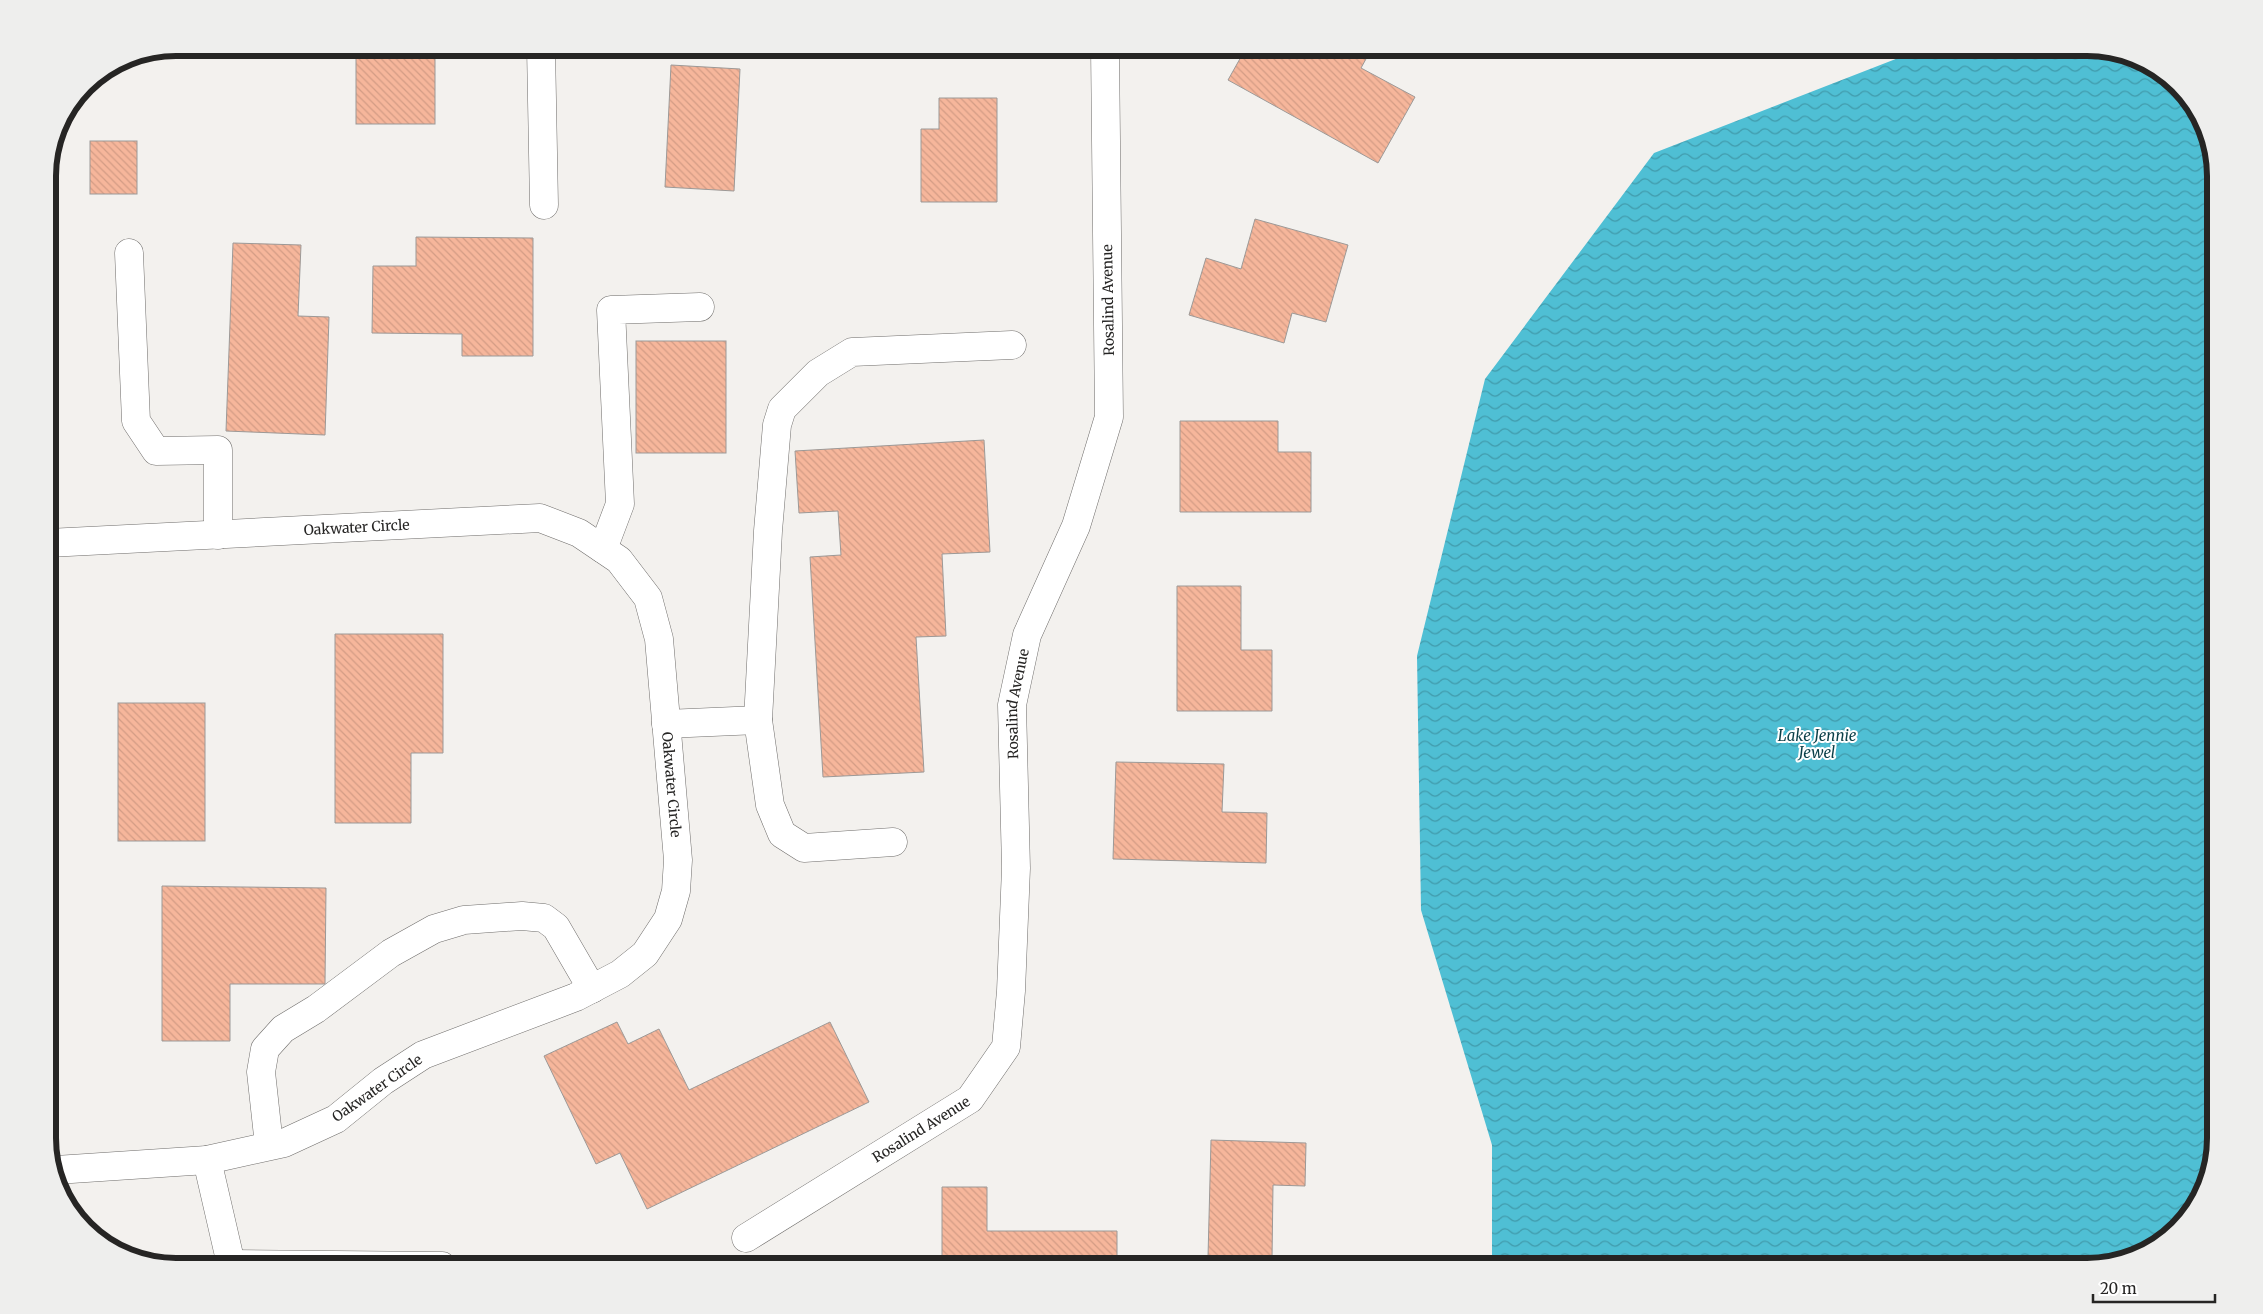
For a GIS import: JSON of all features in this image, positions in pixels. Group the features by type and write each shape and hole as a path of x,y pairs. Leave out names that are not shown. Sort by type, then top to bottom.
{"street":[{"path":"541,57 544,205"},
{"name":"Rosalind Avenue","path":"746,1238 970,1099 1006,1048 1011,991 1016,868 1012,704 1028,634 1076,526 1109,417 1105,57"},
{"path":"129,253 136,421 156,450 218,450 218,535"},
{"path":"603,549 620,504 610,310 700,307"},
{"path":"893,842 804,848 782,834 770,805 758,720 768,531 777,425 782,409 818,373 852,352 1012,345"},
{"name":"Oakwater Circle","path":"57,543 540,518 579,533 619,560 648,598 659,639 678,860 676,891 668,919 645,954 620,974 576,997 423,1055 383,1081 336,1119 284,1142 207,1160 61,1170"},
{"path":"666,724 758,720"},
{"path":"269,1144 261,1072 265,1049 283,1029 316,1009 391,953 434,929 464,920 522,916 544,918 556,927 592,989"},
{"path":"207,1160 226,1258"}],"water":[{"name":"Lake Jennie Jewel","path":"1903,56 2087,56 2118,60 2147,72 2160,81 2182,103 2194,123 2204,153 2206,169 2207,1138 2203,1169 2191,1198 2172,1223 2147,1242 2133,1249 2118,1254 2087,1258 1492,1258 1492,1145 1421,910 1417,656 1485,379 1654,153"}],"building":[{"path":"1241,56 1367,56 1361,68 1415,97 1378,163 1228,80"},
{"path":"356,57 435,57 435,124 356,124"},
{"path":"948,57 1009,57 1009,58"},
{"path":"671,65 740,69 734,191 665,187"},
{"path":"939,98 997,98 997,202 921,202 921,129 939,129"},
{"path":"90,141 137,141 137,194 90,194"},
{"path":"1255,219 1348,245 1326,322 1292,313 1284,343 1189,315 1206,258 1241,269"},
{"path":"416,237 533,238 533,356 462,356 462,334 372,333 373,266 416,266"},
{"path":"233,243 301,245 298,316 329,317 325,435 226,431"},
{"path":"636,341 726,341 726,453 636,453"},
{"path":"1180,421 1278,421 1278,452 1311,452 1311,512 1180,512"},
{"path":"984,440 990,552 942,554 946,636 916,637 924,772 823,777 810,557 841,555 838,511 799,513 795,451"},
{"path":"1177,586 1241,586 1241,650 1272,650 1272,711 1177,711"},
{"path":"335,634 443,634 443,753 411,753 411,823 335,823"},
{"path":"118,703 205,703 205,841 118,841"},
{"path":"1116,762 1224,764 1222,812 1267,813 1266,863 1113,859"},
{"path":"162,886 326,888 325,984 230,984 230,1041 162,1041"},
{"path":"617,1022 628,1044 659,1029 689,1090 830,1022 869,1102 647,1209 620,1153 596,1164 544,1056"},
{"path":"1211,1140 1306,1143 1305,1186 1273,1185 1272,1258 1208,1257"},
{"path":"942,1187 987,1187 987,1231 1117,1231 1117,1258 942,1258"}]}
